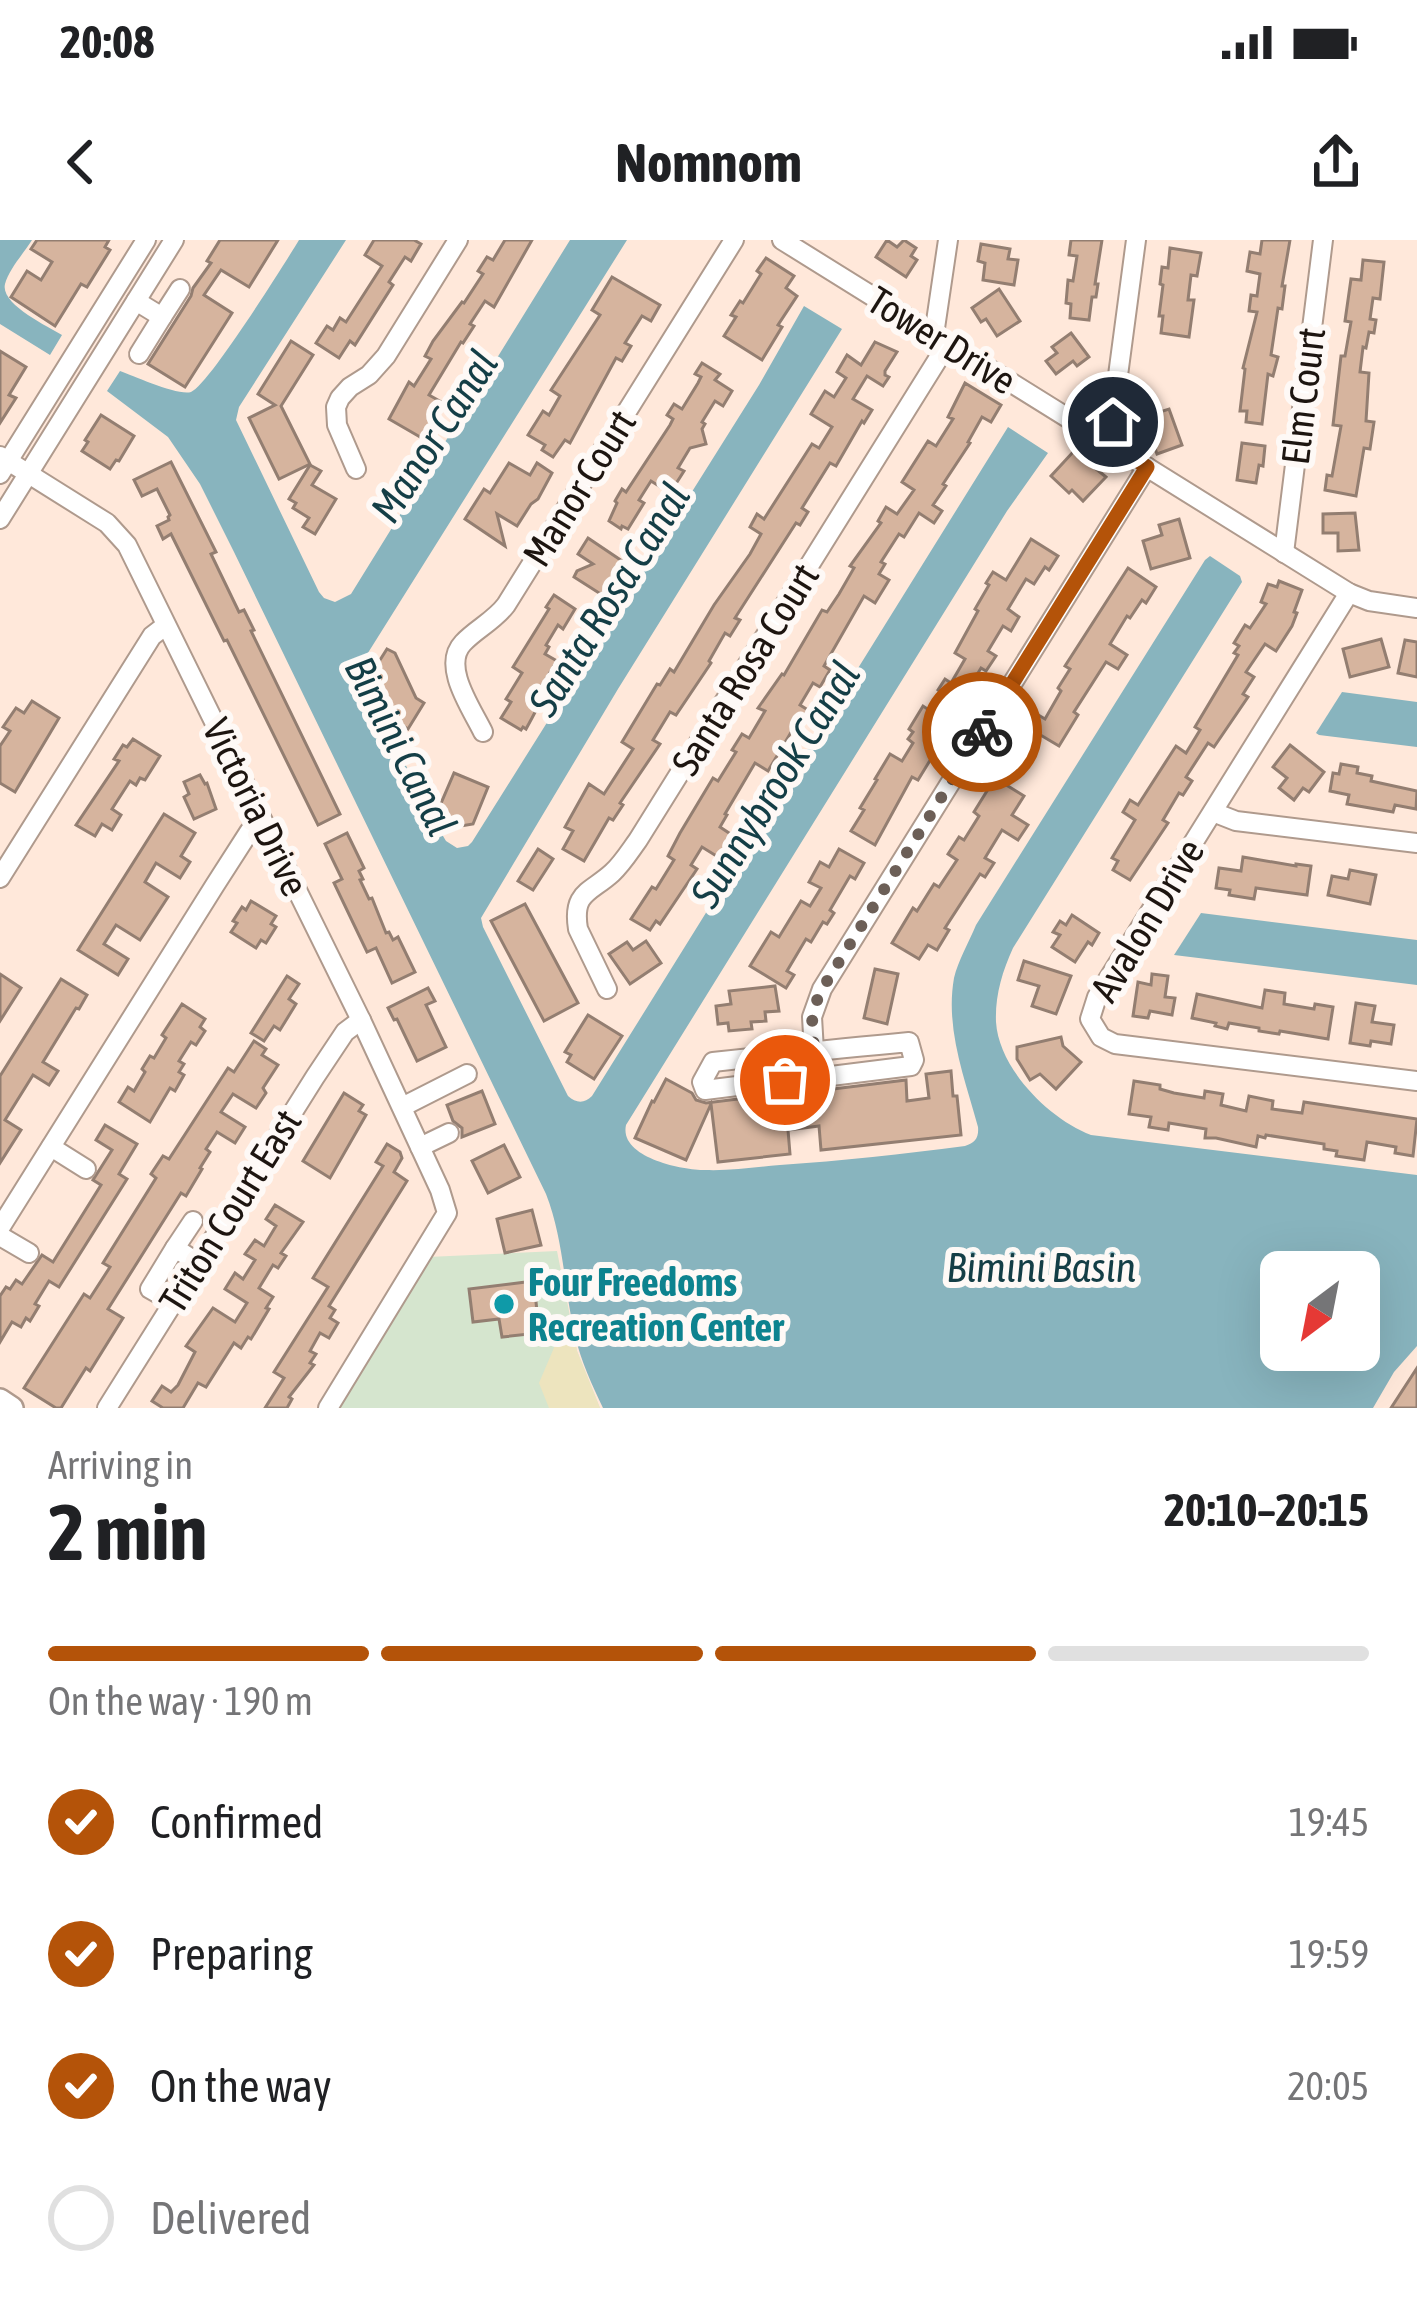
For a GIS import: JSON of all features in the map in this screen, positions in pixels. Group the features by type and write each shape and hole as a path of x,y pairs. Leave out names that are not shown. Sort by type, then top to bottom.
{"main road":[{"path":"0,1400 12,1408"}],"street":[{"path":"3,463 146,240"},
{"path":"0,518 174,240"},
{"path":"356,469 337,425 340,398 386,356 458,240"},
{"name":"Manor Court","path":"483,732 454,667 457,650 506,605 734,240"},
{"name":"Tower Drive","path":"782,240 1349,593 1417,608"},
{"name":"Santa Rosa Court","path":"607,989 578,929 580,900 616,868 638,840 941,339 948,240"},
{"path":"1109,442 1136,240"},
{"name":"Elm Court","path":"1283,553 1323,240"},
{"path":"139,354 179,290"},
{"path":"136,301 162,317"},
{"name":"Victoria Drive","path":"3,463 107,523 135,558 361,1020 448,1213 328,1408"},
{"path":"810,1052 812,1017 822,988 1147,467"},
{"name":"Avalon Drive","path":"1349,593 1096,997 1090,1018 1096,1032 1115,1044 1417,1081"},
{"path":"0,878 152,636 165,626"},
{"path":"1213,812 1235,820 1417,843"},
{"path":"29,1253 0,1232 215,885 249,832 263,822"},
{"name":"Triton Court East","path":"107,1408 345,1032 361,1020"},
{"path":"784,1054 785,1080 705,1090 702,1082 713,1062 784,1054 909,1042"},
{"path":"402,1107 467,1073"},
{"path":"420,1147 449,1133"},
{"path":"51,1147 86,1169"},
{"path":"173,1302 150,1288 193,1221"},
{"path":"175,1248 198,1263"}],"green space":[{"path":"557,1251 577,1351 600,1408 334,1408 428,1257"}],"sand":[{"path":"572,1326 600,1408 549,1408 539,1383 556,1343 552,1331"}],"water":[{"path":"0,240 32,240 10,273 5,292 26,314 62,335 50,355 0,324"},
{"name":"Bimini Basin","path":"299,240 346,240 239,407 236,420 319,592 335,602 351,594 570,240 627,240 361,664 425,806 446,841 457,848 472,842 804,306 842,329 481,918 568,1096 577,1101 592,1096 1008,427 1048,453 1007,511 626,1125 632,1146 668,1164 733,1169 974,1142 978,1127 958,1054 952,997 956,972 976,925 1205,560 1210,556 1240,576 1242,582 1013,948 1000,984 996,1022 1006,1057 1029,1090 1059,1117 1091,1135 1417,1175 1417,1346 1394,1372 1373,1408 603,1408 577,1345 557,1229 546,1194 234,552 200,484 168,437 107,391 120,371 191,392 229,347"},
{"path":"1342,692 1417,702 1417,747 1316,733"},
{"path":"1201,913 1417,940 1417,985 1174,955"}],"building":[{"path":"37,240 109,240 105,247 110,250 87,287 81,284 55,326 11,297 27,271 41,280 52,262 31,249"},
{"path":"220,240 278,240 249,287 221,270 204,295 232,313 185,387 148,364 211,263 207,261"},
{"path":"374,240 421,244 411,261 405,257 355,345 350,341 339,358 316,343 327,326 333,330 340,318 346,322 382,266 365,255"},
{"path":"505,240 532,240 494,307 485,301 429,395 445,404 427,441 389,419 409,382 414,386 431,359 425,356 433,341 483,274 478,271 487,257 493,260"},
{"path":"887,240 897,247 904,240 916,248 911,256 917,260 906,277 876,257"},
{"path":"1071,240 1102,240 1089,320 1070,318 1071,304 1066,303 1077,256 1069,255"},
{"path":"1262,240 1290,240 1271,355 1278,357 1273,376 1268,374 1262,424 1246,422 1247,411 1240,411 1243,368 1257,312 1249,311 1251,295 1257,296 1260,274 1247,271 1250,252 1260,254"},
{"path":"981,244 1010,249 1008,259 1018,260 1014,285 983,280 985,263 978,261"},
{"path":"1170,248 1201,253 1197,276 1191,275 1188,300 1194,300 1189,337 1161,333 1160,284"},
{"path":"766,258 794,276 786,288 797,296 762,360 724,336 736,317 731,315 761,274 757,271"},
{"path":"1363,260 1384,262 1380,299 1373,298 1370,319 1376,320 1374,333 1369,332 1363,347 1360,372 1369,373 1366,421 1374,422 1356,496 1325,490 1341,426 1333,425 1341,356 1345,356 1351,322 1345,321 1351,279 1361,280"},
{"path":"612,277 660,305 651,321 642,316 625,343 631,346 622,361 616,358 570,443 565,440 553,457 542,450 545,445 528,435 543,411 549,415 560,396 551,390 600,315 592,310"},
{"path":"999,289 1020,321 997,336 972,308"},
{"path":"1071,333 1089,357 1077,366 1073,361 1056,374 1046,361 1057,353 1052,347"},
{"path":"291,341 313,355 281,406 310,464 279,479 249,418 275,405 258,394"},
{"path":"875,342 897,352 885,371 889,377 883,386 867,376 853,399 872,410 864,423 836,466 830,463 802,508 808,512 800,525 796,523 735,618 740,620 730,636 725,633 676,715 670,712 653,740 660,744 613,820 609,818 584,861 563,849 573,831 565,827 589,784 604,794 633,749 622,742 657,684 670,669 674,672 750,554 761,534 750,527 757,514 764,519 812,444 819,448 832,427 811,414 825,391 834,397 846,378 837,372 847,355 861,365"},
{"path":"0,351 26,367 9,395 16,398 0,423"},
{"path":"702,363 720,374 715,380 732,391 723,406 715,401 702,422 706,444 690,448 678,468 684,471 670,493 651,481 628,529 621,529 609,521 615,501 622,489 626,492 670,425 673,419 667,415 674,404 682,409 701,377 695,374"},
{"path":"965,383 1001,405 991,422 982,417 943,484 933,505 942,511 934,523 919,513 904,537 899,534 881,562 885,564 879,574 889,580 875,603 864,596 824,666 830,670 820,687 813,683 800,705 808,710 796,730 768,771 755,763 725,814 720,827 732,835 718,857 702,847 691,865 697,869 660,924 656,921 650,930 631,919 674,860 668,856 713,778 718,781 742,734 749,738 765,711 758,708 784,675 822,610 827,612 839,594 854,568 850,566 881,523 886,507 897,514 914,490 902,482 928,441 936,446 953,419 948,417"},
{"path":"1169,409 1182,445 1157,454 1144,417"},
{"path":"101,415 134,436 110,469 82,451"},
{"path":"1242,443 1265,446 1256,483 1237,480"},
{"path":"1074,451 1106,477 1083,501 1051,476"},
{"path":"171,462 216,552 211,554 239,612 244,610 254,630 340,814 318,825 171,534 163,539 157,526 170,515 157,489 142,496 134,480"},
{"path":"509,463 530,475 537,463 552,473 517,526 497,514 505,546 465,519"},
{"path":"310,465 321,471 312,485 336,499 315,534 303,527 309,518 293,508 296,503 289,499"},
{"path":"1355,513 1359,550 1338,551 1338,533 1323,533 1323,514"},
{"path":"1179,519 1190,558 1151,569 1143,541 1162,535 1159,525"},
{"path":"588,538 631,567 610,600 574,577 593,564 578,554"},
{"path":"1031,539 1058,556 1034,584 1026,579 1008,609 1019,617 1011,631 1003,626 988,651 996,656 986,671 981,668 963,698 968,700 918,780 912,777 875,845 851,831 864,810 860,808 890,754 902,761 913,743 908,739 913,732 909,729 923,706 932,712 943,694 938,690 945,679 951,683 965,659 955,653 978,611 986,583 993,572 1006,580"},
{"path":"1128,568 1156,587 1146,603 1142,600 1127,616 1110,644 1127,655 1118,669 1106,662 1059,746 1027,727 1035,713 1045,719 1070,669 1065,666"},
{"path":"1279,581 1302,590 1292,626 1276,651 1265,644 1246,672 1254,677 1243,694 1248,697 1214,747 1208,743 1186,777 1192,781 1183,795 1179,793 1163,820 1168,823 1130,880 1113,870 1118,861 1112,858 1135,820 1123,812 1130,800 1138,805 1176,746 1186,753 1200,730 1195,727 1238,655 1234,653 1239,646 1234,643 1266,604 1261,602 1268,584 1277,587"},
{"path":"554,595 575,609 546,645 545,654 557,661 536,695 542,699 521,730 501,718 522,673 513,667"},
{"path":"1381,639 1389,667 1350,677 1343,649"},
{"path":"1405,640 1417,642 1417,677 1398,673"},
{"path":"387,649 395,653 416,698 424,703 408,729 398,723 373,671"},
{"path":"32,701 59,718 15,792 0,783 0,746 10,731 3,727 16,708 24,713"},
{"path":"133,739 160,756 145,780 140,778 136,785 130,781 112,809 121,815 112,830 102,824 95,836 76,825 119,761 114,759 123,745 127,747"},
{"path":"1290,745 1324,772 1309,792 1303,788 1294,800 1279,788 1287,778 1273,767"},
{"path":"1341,764 1358,767 1357,773 1372,776 1371,781 1417,791 1416,809 1395,805 1393,812 1347,804 1349,795 1330,791 1333,773 1339,774"},
{"path":"454,773 488,787 473,824 461,826 446,820 439,808"},
{"path":"200,775 216,809 194,819 184,797 189,794 184,782"},
{"path":"995,778 1024,796 1012,815 1028,825 1018,840 1002,830 985,858 994,863 985,877 980,874 945,928 949,930 937,950 928,945 919,959 892,943 913,908 917,911 934,884 939,887 957,860 948,854 979,816 974,812"},
{"path":"164,814 195,833 181,856 190,862 180,878 156,863 145,882 168,897 140,940 116,925 104,944 128,959 118,975 78,950"},
{"path":"347,833 364,868 359,871 360,880 369,899 386,933 393,940 398,937 415,972 392,983 376,948 367,952 334,883 342,879 325,844"},
{"path":"538,849 553,859 533,890 518,881"},
{"path":"839,849 864,863 855,879 850,876 827,924 823,922 811,942 806,939 787,971 794,975 786,988 750,966 771,932 779,937 801,901 810,906 821,888 809,882 820,862 829,867"},
{"path":"1243,857 1311,866 1307,895 1256,888 1254,899 1216,888 1219,868 1241,871"},
{"path":"1350,870 1376,875 1370,904 1328,895 1332,876 1348,879"},
{"path":"251,901 276,916 271,924 276,927 266,943 261,940 256,948 231,932 242,907 246,910"},
{"path":"525,904 578,1003 544,1021 491,921"},
{"path":"1072,915 1099,933 1075,962 1052,947 1060,935 1053,932"},
{"path":"646,941 661,963 630,984 609,954 627,942 633,950"},
{"path":"1024,961 1071,976 1056,1014 1032,1006 1039,986 1018,980"},
{"path":"875,969 898,974 887,1024 864,1018"},
{"path":"0,974 21,988 0,1021"},
{"path":"1152,974 1168,976 1165,997 1175,998 1172,1015 1150,1011 1148,1018 1133,1016 1138,982 1151,985"},
{"path":"287,976 299,984 289,999 296,1004 280,1030 274,1026 264,1041 251,1033"},
{"path":"61,979 87,995 43,1062 58,1071 49,1085 33,1075 5,1120 21,1130 0,1163 0,1076"},
{"path":"775,986 779,1011 765,1012 766,1021 751,1022 752,1029 729,1031 728,1023 718,1024 716,1006 731,1004 729,991"},
{"path":"428,988 435,1001 426,1005 446,1047 417,1061 388,1008"},
{"path":"1265,990 1285,993 1284,1004 1333,1007 1328,1039 1229,1023 1227,1029 1192,1018 1197,994 1262,1008"},
{"path":"1356,1003 1375,1006 1372,1022 1394,1025 1391,1044 1350,1043"},
{"path":"182,1004 205,1019 200,1027 205,1031 179,1061 184,1064 179,1072 184,1075 175,1091 170,1088 150,1122 119,1102 128,1087 134,1091 145,1072 142,1069 150,1056 154,1058"},
{"path":"588,1015 622,1036 594,1079 567,1062 571,1055 565,1052"},
{"path":"1061,1037 1063,1046 1081,1062 1056,1089 1040,1074 1030,1080 1017,1059 1017,1047"},
{"path":"254,1041 266,1049 262,1055 278,1065 263,1088 266,1093 256,1108 233,1094 221,1112 245,1127 235,1143 217,1132 186,1196 181,1193 108,1309 123,1318 90,1371 86,1368 61,1408 56,1408 24,1388 84,1294 90,1298 110,1267 103,1263 156,1178 151,1174 163,1156 169,1159 228,1068 234,1072"},
{"path":"951,1071 961,1135 821,1150 819,1126 788,1130 790,1154 718,1162 711,1104 686,1160 635,1138 666,1079 706,1103 804,1087 817,1091 906,1080 907,1101 929,1098 926,1074"},
{"path":"1134,1081 1204,1098 1205,1091 1223,1094 1221,1105 1246,1111 1249,1096 1273,1101 1272,1109 1302,1113 1304,1102 1417,1119 1413,1156 1395,1153 1396,1147 1367,1142 1364,1160 1336,1156 1337,1151 1324,1149 1324,1144 1266,1135 1258,1136 1256,1147 1205,1138 1206,1129 1169,1123 1168,1130 1149,1127 1151,1117 1129,1114"},
{"path":"482,1091 495,1124 462,1137 462,1128 453,1121 447,1105"},
{"path":"344,1093 363,1105 359,1111 366,1115 330,1178 303,1161"},
{"path":"105,1125 137,1144 119,1174 127,1179 59,1287 49,1281 30,1321 26,1318 21,1327 12,1322 0,1342 0,1296 16,1280 22,1284 42,1255 53,1262 101,1185 93,1180 112,1150 96,1140"},
{"path":"387,1144 400,1152 402,1158 394,1172 407,1181 329,1306 335,1310 330,1318 338,1323 329,1338 320,1333 310,1351 316,1354 310,1363 314,1365 289,1397 287,1408 265,1408 284,1378 274,1372 328,1287 313,1278 383,1166 376,1162"},
{"path":"504,1145 520,1177 488,1193 472,1161"},
{"path":"275,1205 303,1222 281,1253 286,1256 278,1268 273,1265 259,1288 273,1297 269,1309 251,1339 241,1348 234,1343 206,1387 198,1383 183,1408 163,1408 152,1401 162,1386 171,1392 178,1385 195,1352 186,1346 213,1308 235,1322 247,1303 225,1289 235,1273 243,1279 255,1260 245,1254 255,1240 264,1246 276,1226 266,1219"},
{"path":"532,1210 541,1245 505,1253 497,1219"},
{"name":"Four Freedoms Recreation Center","path":"534,1281 539,1333 502,1337 499,1319 473,1322 469,1289"},
{"path":"1417,1368 1417,1408 1391,1408"}],"way so far":[{"path":"785,1080 784,1054 814,1051 812,1010 819,994 982,732"}],"place":[{"name":"Four Freedoms Recreation Center","path":"504,1304"}],"route":[{"path":"982,732 1147,467 1109,442 1113,422"}],"water label":[{"name":"Manor Canal","path":"434,436"},
{"name":"Santa Rosa Canal","path":"609,599"},
{"name":"Bimini Canal","path":"401,746"},
{"name":"Sunnybrook Canal","path":"775,784"}]}
